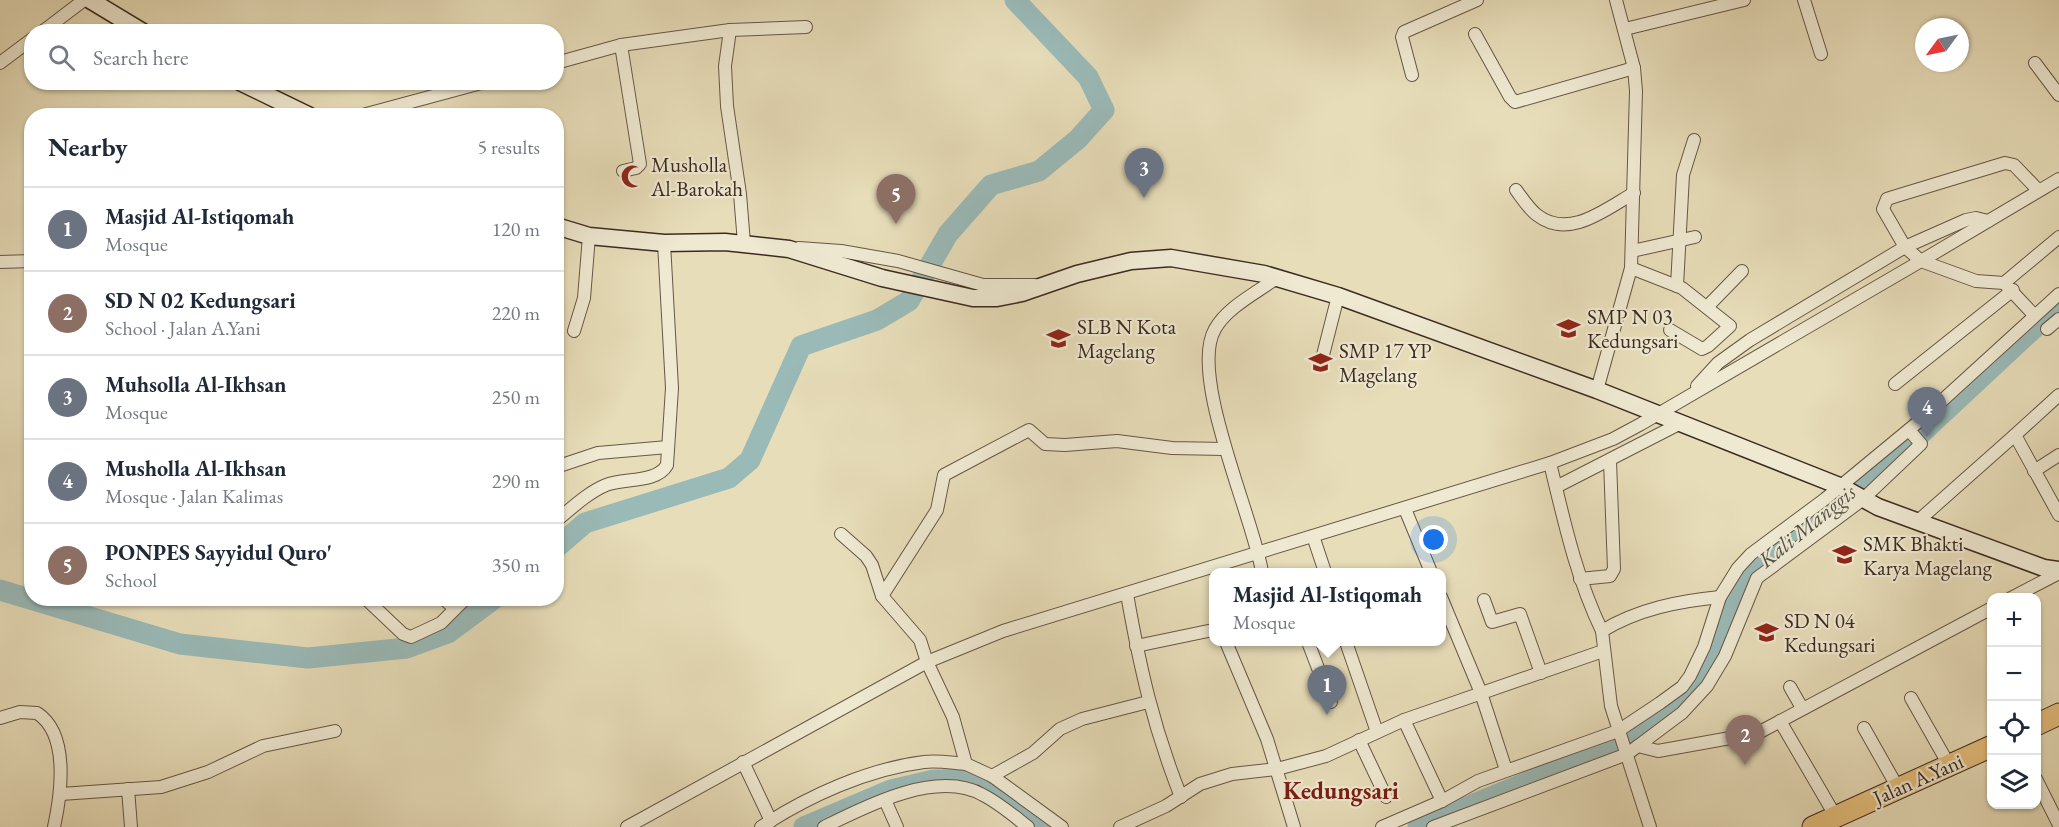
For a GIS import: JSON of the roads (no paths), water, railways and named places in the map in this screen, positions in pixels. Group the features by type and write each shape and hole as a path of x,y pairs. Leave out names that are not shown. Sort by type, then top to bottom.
{"highway":[{"path":"2041,723 2059,714"},
{"name":"Jalan A.Yani","path":"1813,827 1841,819 1898,788 1987,748"}],"street":[{"path":"52,24 84,0"},
{"path":"90,0 130,24"},
{"path":"1412,75 1402,37 1404,32 1477,0"},
{"path":"1597,390 1631,268 1632,251 1634,68 1616,0"},
{"path":"1624,29 1713,3 1744,0"},
{"path":"1804,0 1821,54"},
{"path":"564,61 621,45 730,30 806,27"},
{"path":"730,30 725,66 727,106 740,194 744,243"},
{"path":"1475,34 1515,102 1634,68"},
{"path":"0,63 24,45"},
{"path":"621,45 640,164 636,168 622,171"},
{"path":"2035,63 2059,95"},
{"path":"256,90 294,108"},
{"path":"389,108 455,90"},
{"path":"1677,286 1683,175 1694,140"},
{"path":"2034,315 2009,286 1976,282 1922,261 1905,247 1883,209 1887,199 2005,163 2014,165 2040,190"},
{"path":"627,827 641,824 743,762 927,662 1003,631 1550,464 1613,439 1922,261 2059,179"},
{"path":"1516,190 1537,215 1552,223 1574,225 1634,193"},
{"path":"1690,393 1718,363 1750,340 1905,247 1966,220 1976,218 1988,221"},
{"path":"564,228 590,236 664,243 744,243 789,249 841,250 898,261 957,287 973,298 997,298 1131,261 1171,258 1278,277 1338,296 1597,390 1841,487 1861,500 2059,572"},
{"path":"574,331 584,298 590,236"},
{"path":"1632,251 1681,238 1695,237"},
{"path":"1895,384 2009,286 2059,237"},
{"path":"564,514 585,497 607,485 660,473 667,465 672,388 664,243"},
{"path":"789,249 882,279 957,287"},
{"path":"0,262 24,261"},
{"path":"1631,268 1677,286 1730,326 1702,349 1694,347 1670,330"},
{"path":"1707,307 1742,271"},
{"path":"1261,568 1259,552 1224,449 1210,374 1209,345 1213,331 1221,320 1278,277"},
{"path":"1382,827 1442,801 1478,781 1618,733 1682,687 1698,664 1720,597 1738,568 1751,554 1841,487 1910,430 2059,294"},
{"path":"1323,355 1338,296"},
{"path":"2047,330 2059,320"},
{"path":"1918,521 2059,395"},
{"path":"1556,487 1679,424"},
{"path":"882,596 937,510 944,475 1029,430 1045,444 1065,445 1116,441 1172,448 1224,449"},
{"path":"1432,827 1632,749 1691,704 1725,656 1757,578 1861,500 1920,443 1910,430"},
{"path":"2016,435 2059,515"},
{"path":"564,464 598,453 668,447"},
{"path":"2034,471 2059,455"},
{"path":"1580,579 1610,576 1614,569 1610,461"},
{"path":"1550,464 1580,579 1602,631 1603,651 1618,733 1632,749 1650,827"},
{"path":"1405,509 1429,568"},
{"path":"841,534 866,556 872,565 882,596 920,640 927,662 953,717 966,764"},
{"path":"1313,536 1323,568"},
{"path":"2020,593 2059,572"},
{"path":"1127,594 1148,702 1159,740 1181,797"},
{"path":"1602,631 1620,620 1650,610 1720,597"},
{"path":"1484,600 1492,622 1520,614 1540,673"},
{"path":"373,606 403,634 411,637 430,630 456,606"},
{"path":"1446,609 1480,693 1506,770"},
{"path":"1632,749 1658,752 1722,742 1782,725 1802,708 1987,611"},
{"path":"1136,646 1209,631"},
{"path":"1228,646 1277,769 1294,827"},
{"path":"1310,646 1331,702"},
{"path":"1347,646 1377,732"},
{"path":"1120,827 1181,797 1200,784 1232,774 1277,769 1326,756 1404,720 1603,651"},
{"path":"1698,664 1713,674"},
{"path":"1790,687 1802,708"},
{"path":"1911,698 1949,765"},
{"path":"992,776 1033,753 1060,729 1082,719 1148,702"},
{"path":"0,718 30,712 43,717 60,754 62,794 54,827"},
{"path":"1404,720 1442,801"},
{"path":"1782,725 1841,819"},
{"path":"1864,728 1898,788"},
{"path":"62,794 161,787 208,772 263,747 335,731"},
{"path":"1359,740 1386,797"},
{"path":"743,762 766,824 846,784 889,769 926,761 966,764 992,776 1062,827"},
{"path":"824,827 885,800 922,787 955,786 981,794 1028,827"},
{"path":"2041,787 2059,825"},
{"path":"128,789 131,827"},
{"path":"885,800 897,827"}],"waterway":[{"path":"564,541 585,523 729,478 750,460 801,346 877,320 909,301 948,234 991,185 1039,171 1078,139 1104,110 1088,77 1015,0"},
{"name":"Kali Manggis","path":"1418,827 1620,744 1693,692 1719,644 1738,591 1750,571 1914,440 2059,305"},
{"path":"0,590 24,597"},
{"path":"53,606 180,644 308,658 407,648 448,633 484,606"},
{"name":"Kali Manggis","path":"804,827 891,790 934,780 982,779 1051,827"}],"place":[{"name":"Musholla Al-Barokah","path":"633,176"},
{"name":"Muhsolla Al-Ikhsan","path":"1144,198"},
{"name":"PONPES Sayyidul Quro'","path":"896,224"},
{"name":"SMP N 03 Kedungsari","path":"1569,328"},
{"name":"SLB N Kota Magelang","path":"1059,338"},
{"name":"SMP 17 YP Magelang","path":"1321,362"},
{"name":"Musholla Al-Ikhsan","path":"1927,437"},
{"name":"SMK Bhakti Karya Magelang","path":"1845,555"},
{"name":"SD N 04 Kedungsari","path":"1766,632"},
{"name":"Masjid Al-Istiqomah","path":"1327,715"},
{"name":"SD N 02 Kedungsari","path":"1745,765"}],"district":[{"name":"Kedungsari","path":"1341,790"}]}
